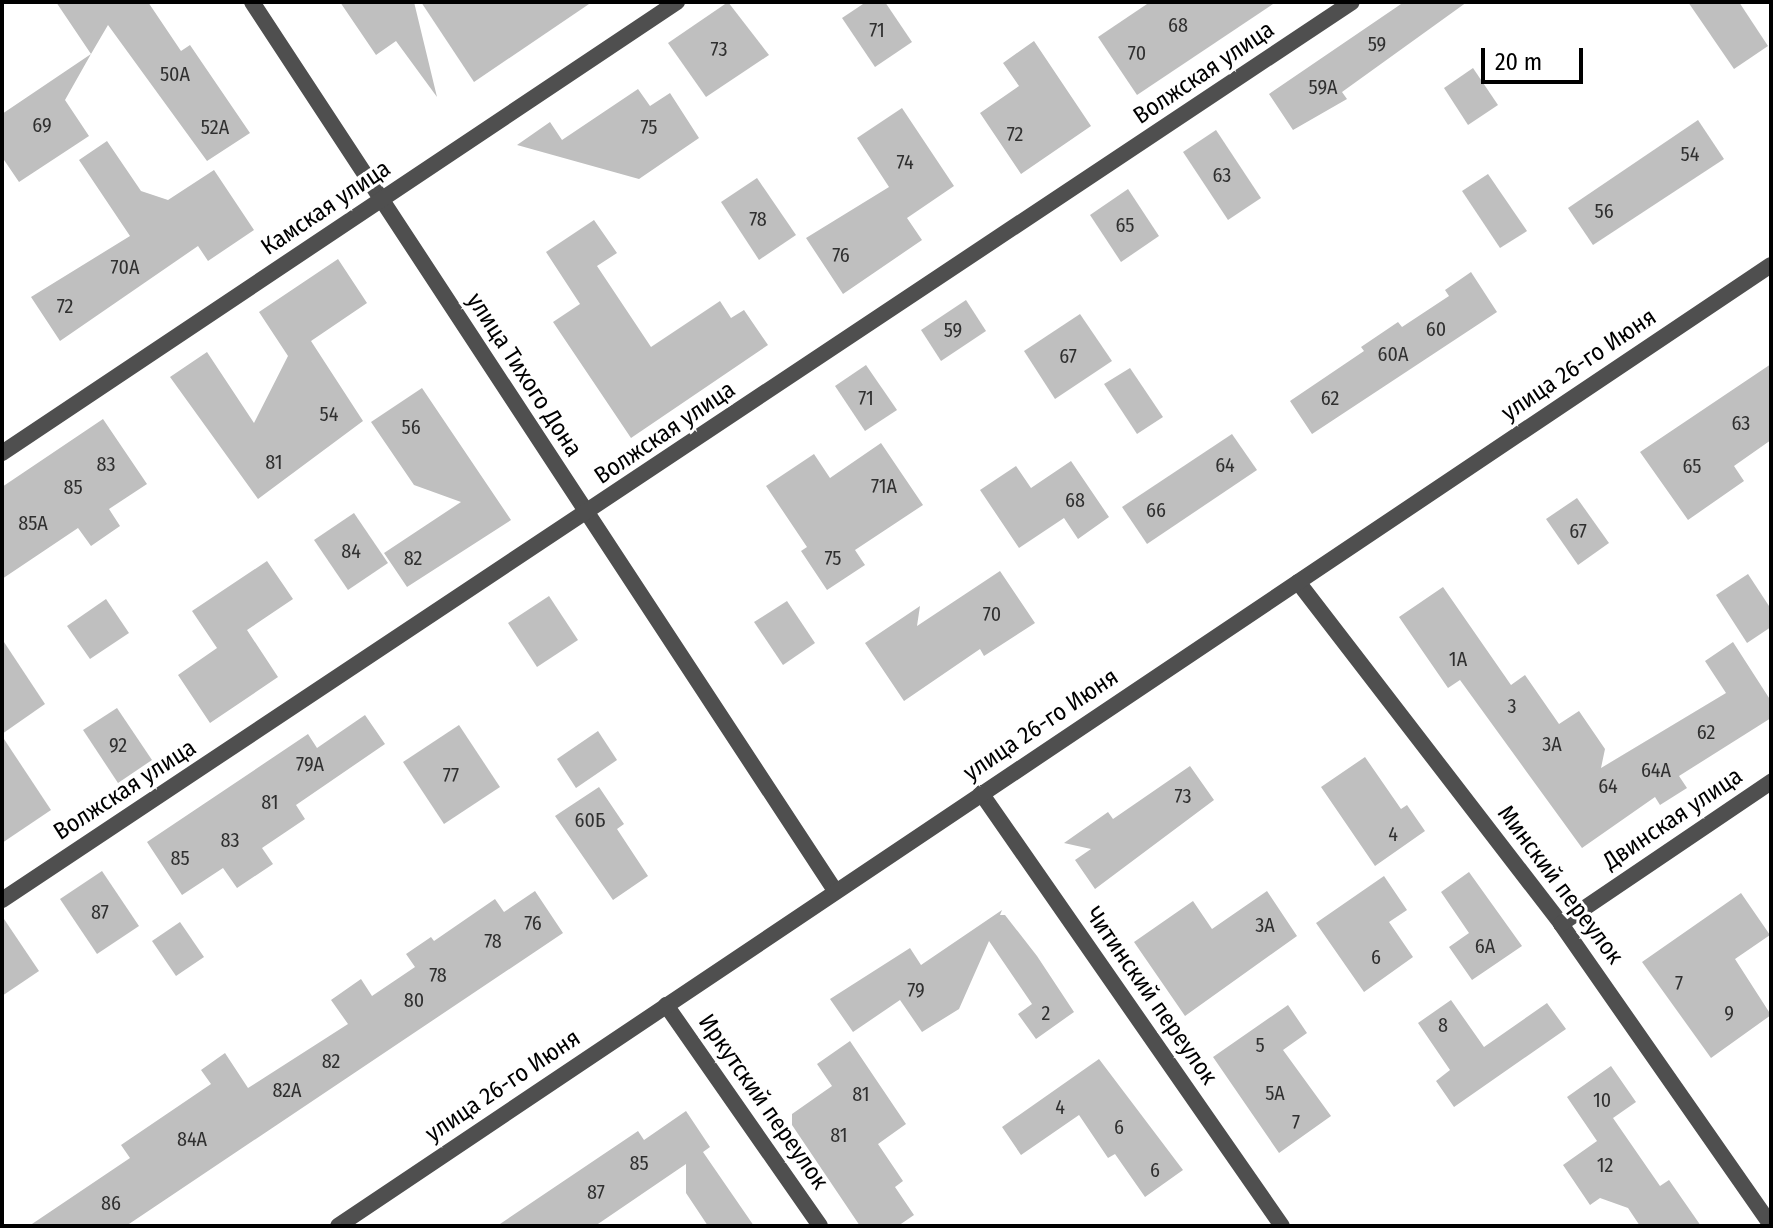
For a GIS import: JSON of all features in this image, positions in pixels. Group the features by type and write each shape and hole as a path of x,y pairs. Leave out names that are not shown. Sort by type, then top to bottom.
{"street":[{"name":"улица Тихого Дона","path":"252,2 383,198 585,516 836,892"},
{"name":"Камская улица","path":"2,453 677,2"},
{"name":"Волжская улица","path":"2,900 585,516 1352,2"},
{"name":"улица 26-го Июня","path":"341,1225 1771,265"},
{"name":"Минский переулок","path":"1298,582 1561,924 1771,1225"},
{"name":"Двинская улица","path":"1561,924 1771,782"},
{"name":"Читинский переулок","path":"981,793 1282,1226"},
{"name":"Иркутский переулок","path":"666,1005 820,1226"}],"building":[{"path":"56,2 148,2 181,51 190,45 250,133 207,161 108,25 91,54"},
{"path":"340,2 414,2 437,97 396,41 376,55"},
{"path":"421,2 592,2 474,82"},
{"path":"728,2 769,55 706,97 668,43"},
{"path":"866,2 885,2 912,42 875,67 842,18"},
{"path":"1150,2 1276,2 1137,95 1098,37"},
{"path":"1404,2 1467,2 1342,92 1347,99 1293,130 1269,94"},
{"path":"1688,2 1739,2 1768,46 1734,69"},
{"path":"1034,41 1091,126 1021,174 980,113 1019,86 1003,63"},
{"path":"91,54 65,100 89,136 19,182 2,157 2,114"},
{"path":"1473,68 1498,105 1468,125 1444,88"},
{"path":"638,89 650,106 670,93 699,138 639,179 517,145 550,122 562,140"},
{"path":"902,108 954,186 907,218 922,240 843,294 806,238 889,187 857,138"},
{"path":"1698,120 1724,159 1593,245 1568,208"},
{"path":"1216,130 1261,198 1228,220 1183,152"},
{"path":"107,141 141,191 168,200 214,170 254,230 208,261 198,246 60,341 31,297 130,236 79,160"},
{"path":"1488,174 1527,231 1500,248 1462,191"},
{"path":"757,178 796,235 759,260 721,202"},
{"path":"1128,189 1159,236 1121,262 1090,215"},
{"path":"594,220 617,253 597,266 651,347 720,301 731,318 744,310 768,345 631,438 553,322 580,304 546,252"},
{"path":"338,259 367,303 311,341 363,421 258,499 170,377 207,352 254,423 288,356 259,312"},
{"path":"1471,272 1497,312 1312,434 1290,401 1364,351 1361,347 1398,322 1402,327 1449,296 1445,290"},
{"path":"966,300 986,331 941,361 921,330"},
{"path":"1080,314 1112,361 1055,399 1024,351"},
{"path":"1771,364 1771,440 1734,466 1744,481 1688,520 1640,452"},
{"path":"866,365 897,410 865,431 835,386"},
{"path":"1130,368 1163,417 1137,434 1104,384"},
{"path":"422,388 511,520 407,587 384,553 461,502 414,485 371,422"},
{"path":"103,419 147,484 109,509 120,526 91,546 78,528 2,579 2,487"},
{"path":"1232,434 1257,470 1147,544 1122,507"},
{"path":"881,443 923,505 855,550 865,565 827,590 801,551 807,547 766,486 814,454 830,478"},
{"path":"1071,461 1109,517 1078,539 1064,518 1019,548 980,490 1016,466 1031,488"},
{"path":"1577,498 1609,543 1578,565 1546,519"},
{"path":"354,513 388,563 348,590 314,540"},
{"path":"267,561 293,599 247,630 278,677 210,723 178,675 217,648 192,611"},
{"path":"1000,571 1035,623 984,656 980,649 904,701 865,643 920,606 917,626"},
{"path":"1748,574 1771,609 1771,627 1747,643 1716,595"},
{"path":"1443,587 1511,685 1525,675 1559,724 1579,711 1605,749 1601,768 1726,693 1705,661 1733,642 1771,701 1771,718 1679,776 1687,788 1660,805 1655,797 1582,848 1460,680 1448,688 1399,617"},
{"path":"549,596 578,640 537,667 508,623"},
{"path":"106,599 129,633 90,659 67,626"},
{"path":"787,601 815,643 783,665 754,622"},
{"path":"2,639 45,704 2,734"},
{"path":"117,708 152,760 118,783 83,730"},
{"path":"365,715 385,744 296,805 305,819 262,848 273,864 237,888 223,868 182,895 147,842 308,734 317,748"},
{"path":"459,725 500,787 444,824 403,762"},
{"path":"598,731 617,760 576,788 557,759"},
{"path":"2,736 51,810 2,843"},
{"path":"1365,757 1401,809 1407,805 1425,831 1375,866 1321,787"},
{"path":"1190,766 1214,800 1095,889 1075,860 1091,849 1064,843 1108,812 1113,819"},
{"path":"599,787 624,824 617,829 648,876 613,900 555,816"},
{"path":"102,871 139,926 97,954 60,899"},
{"path":"1469,872 1522,946 1472,980 1449,947 1469,933 1441,892"},
{"path":"1384,876 1407,910 1389,922 1413,957 1364,992 1316,923"},
{"path":"535,891 563,933 126,1226 29,1226 130,1158 121,1145 211,1084 201,1070 225,1053 248,1088 348,1024 331,1000 361,979 372,996 415,967 406,954 431,937 434,941 495,899 504,912"},
{"path":"1267,891 1297,936 1185,1016 1134,942 1193,901 1212,929"},
{"path":"1741,893 1770,935 1735,959 1771,1015 1711,1058 1642,962"},
{"path":"1002,910 1000,915 1005,915 1037,956 1074,1012 1036,1039 1018,1014 1032,1004 989,941 959,1009 922,1032 900,1000 853,1032 830,999 910,948 921,965"},
{"path":"2,916 39,971 2,996"},
{"path":"180,922 204,957 176,976 152,941"},
{"path":"1451,1000 1484,1047 1547,1003 1566,1029 1454,1107 1436,1081 1450,1070 1418,1023"},
{"path":"1288,1005 1307,1033 1283,1050 1331,1116 1279,1153 1213,1057"},
{"path":"850,1041 906,1124 878,1144 903,1181 895,1187 914,1215 898,1226 860,1226 792,1125 792,1114 832,1086 817,1064"},
{"path":"1099,1059 1183,1170 1145,1197 1115,1154 1108,1158 1079,1115 1021,1155 1002,1127"},
{"path":"1611,1066 1636,1102 1613,1118 1660,1186 1669,1180 1701,1226 1640,1226 1628,1208 1600,1198 1590,1205 1563,1165 1597,1141 1567,1097"},
{"path":"686,1111 710,1147 703,1152 754,1226 708,1226 686,1193 686,1164 595,1226 497,1226 638,1131 644,1140"}]}
